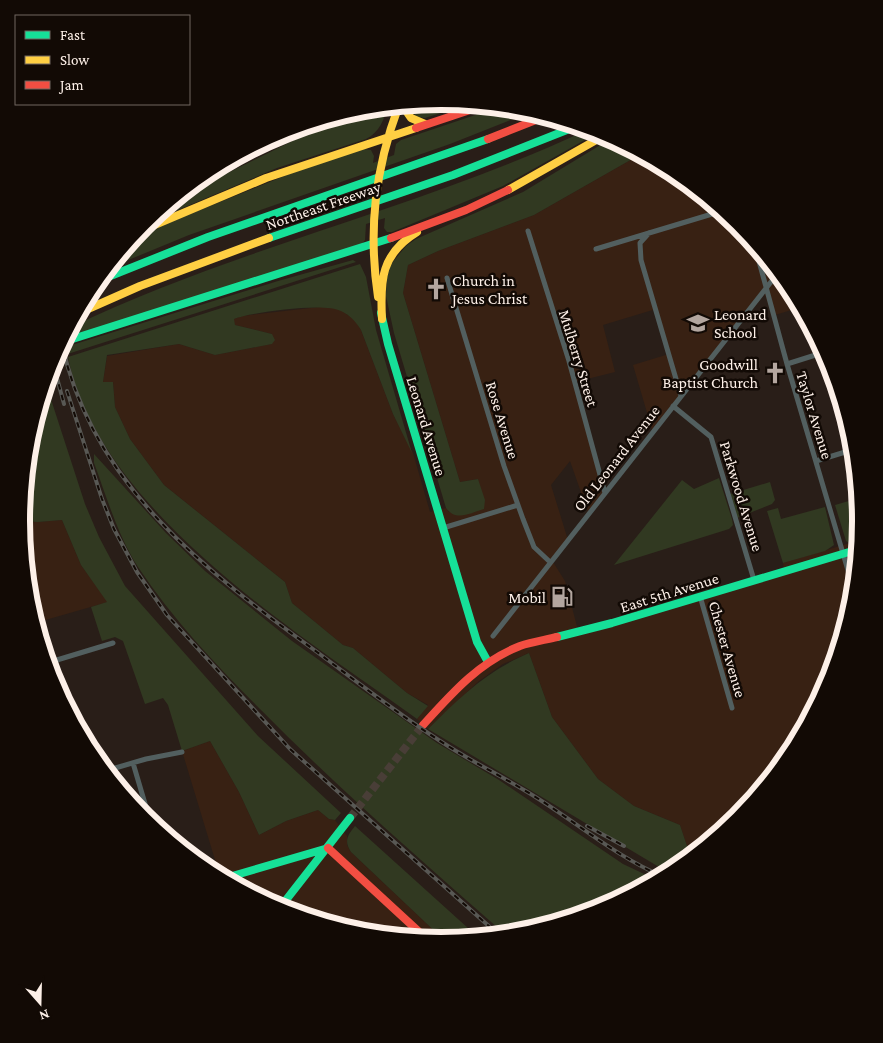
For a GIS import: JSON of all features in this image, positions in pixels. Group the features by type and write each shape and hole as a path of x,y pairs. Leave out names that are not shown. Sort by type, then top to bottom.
{"main road":[{"path":"159,223 231,191 298,166 468,111"},
{"path":"405,112 415,122 428,124"},
{"name":"Leonard Avenue","path":"397,113 386,138 382,158 373,221 372,259 382,319 477,642 488,662"},
{"name":"Northeast Freeway","path":"112,276 208,238 455,152 534,121"},
{"name":"Northeast Freeway","path":"90,308 165,276 471,168 567,130"},
{"path":"382,319 381,277 392,253 408,236 514,187 595,140"},
{"path":"72,339 371,243 466,210"},
{"name":"East 5th Avenue","path":"488,662 521,646 544,638 612,623 852,551"},
{"path":"424,725 464,681 488,662"},
{"path":"284,902 350,818"},
{"path":"232,875 328,848"},
{"path":"328,848 420,932"}],"street":[{"path":"596,249 714,213"},
{"name":"Mulberry Street","path":"528,231 569,361 606,493"},
{"path":"649,233 640,243 641,260 680,396"},
{"name":"Taylor Avenue","path":"758,259 849,574"},
{"name":"Rose Avenue","path":"447,278 501,458 518,505 534,547 550,562"},
{"name":"Old Leonard Avenue","path":"493,636 774,279"},
{"path":"787,364 818,354"},
{"name":"Parkwood Avenue","path":"673,406 711,438 754,580"},
{"path":"816,461 847,452"},
{"path":"444,528 518,505"},
{"name":"Chester Avenue","path":"700,596 732,708"},
{"path":"55,661 113,643"},
{"path":"113,769 182,752"},
{"path":"133,763 146,807"}],"shaded area":[{"path":"634,158 670,179 713,212 751,250 784,293 794,309 772,316 764,292 653,433 633,365 669,354 656,309 603,325 615,372 575,382 606,492 589,515 570,461 551,485 568,540 553,562 565,581 579,634 784,571 783,563 852,542 845,602 839,628 822,679 811,704 784,750 751,793 713,831 698,843 687,846 680,825 634,806 598,779 552,717 529,653 503,664 479,681 428,729 417,719 428,705 407,693 353,648 343,645 292,603 285,582 164,485 130,439 115,407 113,382 103,382 107,356 179,344 215,355 271,344 272,334 235,325 233,319 242,316 328,306 341,310 355,320 361,330 393,414 413,453 430,512 446,508 449,512 484,509 478,479 460,482 403,293 408,265 438,251 534,215"},
{"path":"62,520 81,565 108,602 42,621 31,548 30,522"},
{"path":"210,741 239,792 259,835 286,821 318,810 329,819 335,820 347,836 347,845 351,852 436,933 388,929 335,919 284,902 259,891 217,866 182,751"}],"green space":[{"path":"449,110 425,118 416,117 412,111"},
{"path":"482,113 518,117 450,144 189,235 122,263 151,231 170,222 292,173 363,149 371,150 374,156 373,163 394,155 396,144 401,140"},
{"path":"386,114 375,133 366,139 277,168 168,214 208,183 313,131 361,118"},
{"path":"579,134 589,137 503,186 392,232 387,232 384,228 385,218 366,224 365,240 362,244 74,336 81,322 199,273 461,182 526,157"},
{"path":"604,143 634,158 534,215 438,251 408,265 403,293 460,482 478,479 485,500 484,509 459,516 454,515 446,508 394,333 386,296 387,272 406,246 416,239 523,192"},
{"path":"353,260 356,262 65,355 69,346 278,281"},
{"path":"360,264 366,277 376,330 412,453 393,414 361,330 347,315 332,308 288,309 234,319 235,325 272,334 275,340 272,344 215,355 179,344 107,355 103,382 113,382 115,407 130,439 164,485 285,582 292,603 343,645 353,648 407,693 428,706 417,719 263,607 210,563 160,516 119,466 87,413 68,357"},
{"path":"50,396 85,504 99,537 125,586 258,736 341,813 335,820 329,819 318,810 286,821 259,835 239,792 210,741 182,751 168,705 163,698 145,704 123,641 115,637 102,641 91,607 107,602 81,565 62,520 30,522 31,495 38,441"},
{"path":"94,454 166,533 205,571 292,641 437,743 499,780 623,864 650,876 624,891 574,911 548,919 499,928 321,768 228,677 196,642 166,606 131,555 113,516 94,463"},
{"path":"719,478 732,519 733,525 729,529 614,565 682,480 694,489"},
{"path":"770,482 775,500 772,504 737,518 730,494"},
{"path":"852,500 852,542 846,541 835,505"},
{"path":"825,507 834,545 825,551 783,563 767,511 778,508 781,519"},
{"path":"529,653 552,717 598,779 634,806 680,825 687,846 698,843 662,869 428,729 475,685 514,660"},
{"path":"355,826 472,932 436,933 351,852 347,842"}],"tunnel":[{"path":"350,818 423,725"}],"railway":[{"path":"65,355 77,394 99,440 127,482 160,521 196,557 276,622 415,724 457,752 542,801 627,858 655,873"},
{"path":"57,376 64,404"},
{"path":"67,391 102,499 114,529 137,572 167,615 290,749 492,929"},
{"path":"587,826 624,846"}],"traffic: fast":[{"path":"269,238 453,175 567,130"},
{"path":"112,276 208,237 488,139"},
{"path":"72,339 391,238"},
{"path":"381,313 388,344 477,642 488,662"},
{"path":"557,637 612,623 852,551"},
{"path":"284,902 350,818"},
{"path":"233,876 328,848"}],"traffic: slow":[{"path":"407,112 411,118 425,124"},
{"path":"378,297 374,248 376,200 384,153 396,113"},
{"path":"159,223 266,178 416,128"},
{"path":"508,190 596,140"},
{"path":"382,319 382,292 385,269 396,249 417,232"},
{"path":"90,308 140,286 269,238"}],"traffic: jam":[{"path":"416,128 467,111"},
{"path":"488,139 534,121"},
{"path":"391,238 466,210 508,190"},
{"path":"423,725 456,690 492,661 520,646 557,637"},
{"path":"328,848 419,932"}],"place":[{"name":"Church in Jesus Christ","path":"436,289"},
{"name":"Leonard School","path":"698,323"},
{"name":"Goodwill Baptist Church","path":"775,373"},
{"name":"Mobil","path":"562,597"}]}
